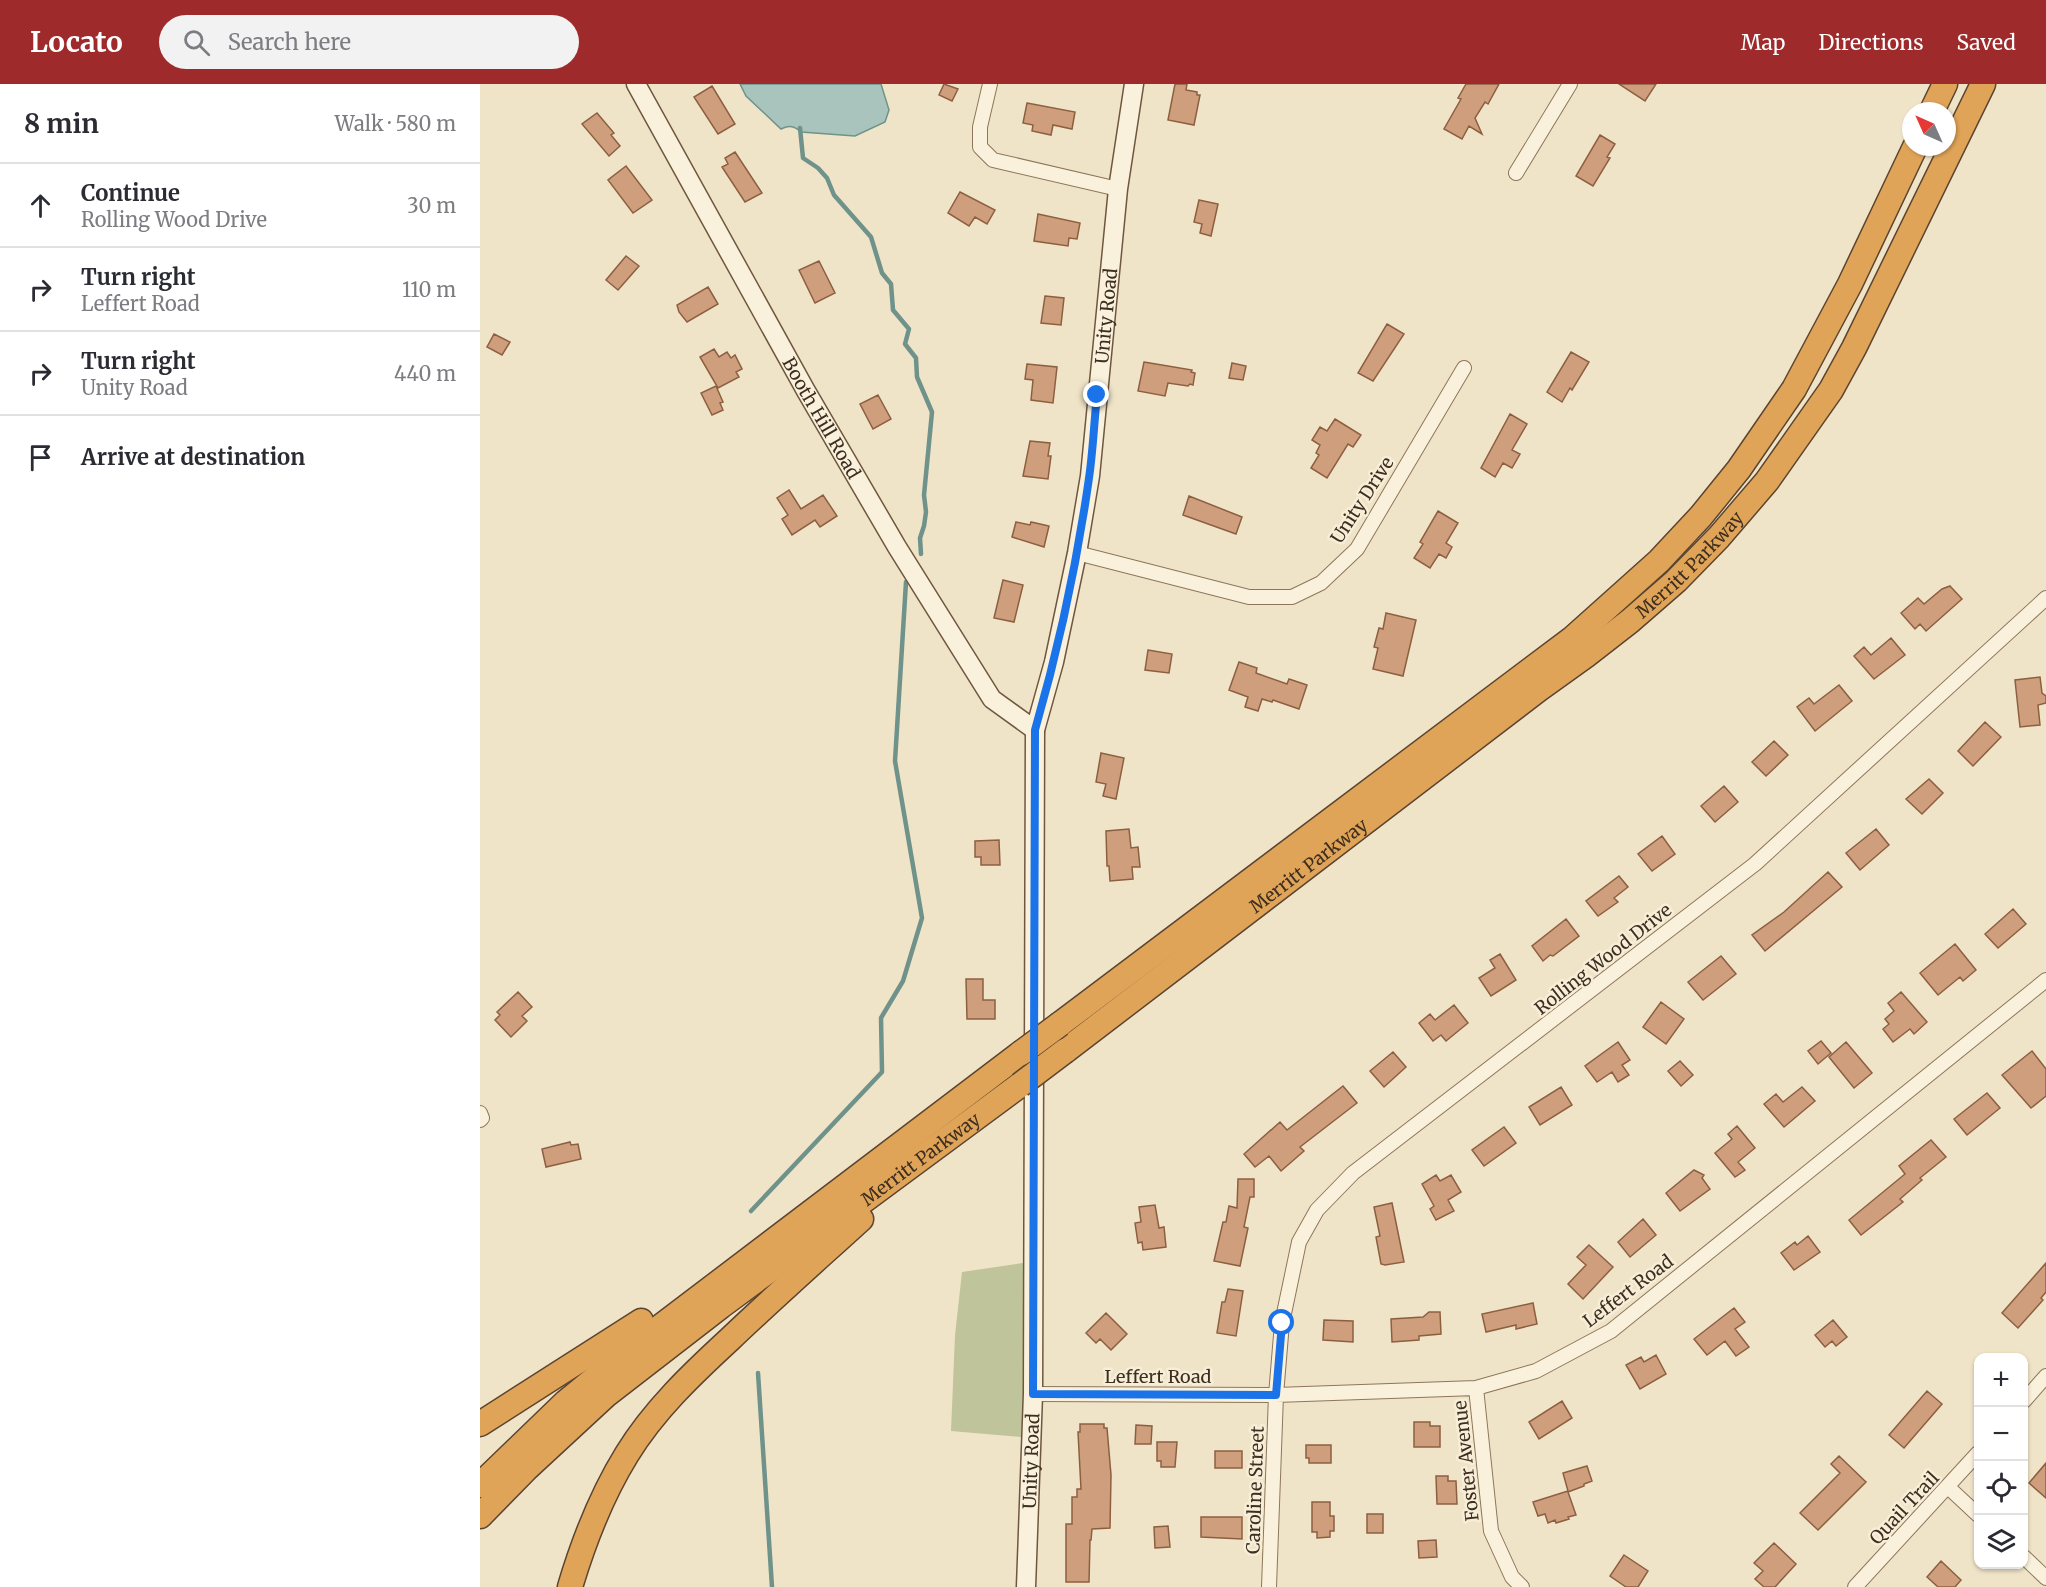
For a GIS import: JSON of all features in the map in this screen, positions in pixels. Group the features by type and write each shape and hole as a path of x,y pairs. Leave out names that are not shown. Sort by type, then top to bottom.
{"highway":[{"path":"1936,102 1945,84"},
{"name":"Merritt Parkway","path":"480,1516 541,1454 606,1395 721,1306 1065,1051 1630,621 1676,581 1719,537 1779,465 1831,390 1854,348 1983,84"},
{"name":"Merritt Parkway","path":"480,1485 566,1402 627,1352 1573,638 1659,561 1701,516 1739,470 1794,389 1850,284 1911,156"},
{"path":"570,1587 601,1500 627,1452 673,1394 742,1327 964,1127"},
{"path":"480,1424 611,1343 680,1294 742,1263"}],"main road":[{"name":"Booth Hill Road","path":"636,84 806,391 897,547 992,699 1035,730"},
{"name":"Unity Road","path":"1026,1587 1033,1394 1035,730 1054,662 1077,554 1089,476 1118,189 1134,84"}],"street":[{"path":"990,84 980,127 980,147 993,160 1118,189"},
{"path":"1515,172 1570,84"},
{"name":"Unity Drive","path":"1077,554 1249,597 1292,597 1321,583 1357,549 1464,368"},
{"name":"Rolling Wood Drive","path":"1276,1395 1282,1323 1299,1242 1317,1210 1346,1181 1398,1138 1755,864 2046,598"},
{"name":"Leffert Road","path":"1033,1394 1276,1395 1476,1388 1536,1371 1611,1331 2046,980"},
{"path":"480,1113 482,1118 480,1120"},
{"path":"2028,1396 2046,1376"},
{"name":"Foster Avenue","path":"1476,1388 1491,1531 1512,1577 1521,1587"},
{"name":"Caroline Street","path":"1269,1587 1276,1395"},
{"name":"Quail Trail","path":"1855,1587 1974,1458"},
{"path":"1948,1487 1974,1511"},
{"path":"2028,1561 2046,1578"}],"green space":[{"path":"1030,1262 1027,1369 1021,1437 951,1431 955,1335 962,1272"}],"water":[{"path":"740,84 881,84 889,110 885,122 855,136 801,132 792,127 781,129 746,96"}],"building":[{"path":"944,84 958,89 952,101 939,95"},
{"path":"1175,84 1187,84 1186,90 1197,92 1197,95 1200,95 1194,125 1168,120"},
{"path":"1466,84 1499,84 1488,104 1485,102 1475,118 1482,134 1469,126 1462,139 1444,129 1461,99 1458,98"},
{"path":"1619,84 1656,84 1645,101"},
{"path":"712,86 735,124 718,134 694,97"},
{"path":"1027,103 1075,112 1072,129 1053,125 1051,135 1032,131 1033,125 1023,123"},
{"path":"597,113 614,133 611,135 620,146 609,156 582,124"},
{"path":"1600,135 1615,144 1607,157 1610,158 1593,186 1576,176"},
{"path":"735,152 762,193 745,202 722,167 728,164 725,158"},
{"path":"626,166 652,200 633,213 608,180"},
{"path":"960,192 995,210 987,224 975,217 969,226 948,213"},
{"path":"1199,200 1218,204 1211,236 1200,233 1202,224 1194,222"},
{"path":"1038,214 1080,223 1077,239 1069,238 1068,246 1034,241"},
{"path":"626,256 639,266 618,290 606,280"},
{"path":"819,261 835,293 815,303 799,270"},
{"path":"708,287 718,304 687,322 679,312 677,305"},
{"path":"1045,296 1064,298 1061,325 1041,323"},
{"path":"1387,324 1404,334 1373,381 1358,373"},
{"path":"494,334 510,342 502,355 487,347"},
{"path":"714,349 719,357 727,352 731,358 735,355 742,369 736,372 739,377 718,388 700,357"},
{"path":"1571,352 1589,362 1562,402 1547,392"},
{"path":"1144,362 1192,370 1191,372 1195,373 1193,385 1168,383 1165,396 1138,391"},
{"path":"1232,363 1246,366 1243,380 1229,378"},
{"path":"1027,364 1057,367 1053,403 1031,400 1033,380 1025,379"},
{"path":"716,386 723,402 720,403 723,410 712,415 701,393"},
{"path":"878,395 891,419 873,429 860,404"},
{"path":"1510,414 1527,424 1512,450 1520,454 1512,468 1503,463 1495,477 1481,468"},
{"path":"1335,419 1361,435 1353,447 1348,444 1327,478 1311,468 1319,455 1316,453 1320,445 1312,440 1320,427 1327,431"},
{"path":"1030,441 1050,443 1048,479 1023,476"},
{"path":"789,490 801,509 823,495 837,516 820,527 815,520 792,535 782,519 788,515 777,498"},
{"path":"1189,496 1242,517 1236,534 1183,515"},
{"path":"1438,511 1458,523 1446,543 1452,547 1446,558 1439,554 1430,568 1414,558 1423,544 1420,542"},
{"path":"1016,522 1030,525 1031,522 1049,526 1044,547 1012,537"},
{"path":"1003,580 1023,585 1014,622 994,618"},
{"path":"1950,586 1962,599 1926,631 1920,624 1915,629 1901,613 1918,598 1924,604 1942,589"},
{"path":"1386,613 1416,620 1403,676 1373,669 1378,648 1374,647 1379,628 1383,629"},
{"path":"1891,638 1905,655 1874,679 1854,656 1864,647 1871,655"},
{"path":"1148,650 1172,654 1169,673 1145,670"},
{"path":"1239,662 1257,668 1256,673 1287,684 1289,679 1307,685 1299,709 1273,700 1272,702 1262,699 1258,711 1245,707 1248,697 1229,690"},
{"path":"2040,677 2046,703 2038,705 2040,725 2020,727 2015,680"},
{"path":"1839,685 1852,701 1815,731 1797,707 1809,698 1814,704"},
{"path":"1985,722 2001,737 1973,766 1958,751"},
{"path":"1774,741 1788,755 1766,776 1752,762"},
{"path":"1101,753 1124,758 1116,799 1103,796 1106,784 1096,782"},
{"path":"1929,779 1943,793 1922,814 1906,799"},
{"path":"1724,786 1738,802 1715,822 1701,806"},
{"path":"1129,829 1131,848 1138,847 1140,867 1132,867 1133,879 1110,881 1106,831"},
{"path":"1876,829 1889,845 1860,870 1846,853"},
{"path":"1662,836 1675,854 1652,871 1638,854"},
{"path":"999,840 1000,865 981,865 981,857 975,857 975,841"},
{"path":"1828,872 1842,887 1765,951 1752,935 1784,912"},
{"path":"1619,876 1628,887 1614,898 1618,902 1598,916 1586,901"},
{"path":"2013,909 2026,924 1998,948 1985,934"},
{"path":"1566,919 1579,936 1543,961 1532,946"},
{"path":"1955,944 1976,970 1963,981 1960,977 1938,995 1920,973"},
{"path":"1500,954 1516,980 1491,996 1479,978 1495,968 1490,960"},
{"path":"1721,956 1736,974 1703,1000 1688,982"},
{"path":"966,979 983,979 983,1000 995,1000 995,1019 967,1019"},
{"path":"518,992 532,1007 522,1016 527,1021 511,1037 495,1020 500,1015 497,1012"},
{"path":"1901,992 1927,1022 1914,1034 1910,1029 1893,1042 1883,1029 1889,1024 1885,1019 1894,1011 1888,1003"},
{"path":"1661,1002 1684,1019 1666,1044 1643,1027"},
{"path":"1454,1005 1468,1023 1446,1041 1441,1035 1433,1041 1419,1023 1430,1014 1435,1020"},
{"path":"1821,1041 1831,1053 1818,1064 1808,1051"},
{"path":"1618,1042 1630,1060 1622,1065 1629,1075 1618,1082 1612,1072 1597,1082 1585,1066"},
{"path":"1846,1042 1872,1073 1854,1088 1829,1057"},
{"path":"2032,1051 2046,1069 2046,1096 2031,1108 2002,1075"},
{"path":"1393,1052 1406,1067 1384,1087 1370,1071"},
{"path":"1680,1061 1693,1075 1681,1086 1668,1071"},
{"path":"1343,1086 1357,1103 1300,1147 1304,1151 1281,1171 1269,1156 1255,1167 1244,1154 1280,1122 1287,1130"},
{"path":"1561,1087 1572,1105 1540,1125 1529,1107"},
{"path":"1802,1087 1815,1101 1784,1127 1764,1104 1776,1094 1783,1102"},
{"path":"1987,1093 2000,1108 1967,1135 1954,1119"},
{"path":"1737,1126 1755,1148 1738,1162 1745,1170 1735,1177 1715,1153 1732,1139 1728,1134"},
{"path":"1504,1127 1516,1143 1484,1166 1472,1150"},
{"path":"1931,1140 1946,1157 1920,1178 1922,1180 1900,1199 1903,1202 1861,1235 1849,1220 1905,1174 1899,1166"},
{"path":"570,1142 571,1145 578,1144 581,1159 546,1167 542,1149"},
{"path":"1694,1170 1704,1175 1702,1178 1710,1189 1680,1211 1666,1193"},
{"path":"1436,1175 1440,1181 1451,1175 1461,1192 1448,1200 1454,1211 1436,1220 1430,1209 1434,1206 1422,1184"},
{"path":"1238,1179 1254,1179 1254,1197 1250,1197 1244,1227 1248,1228 1240,1266 1214,1261 1229,1206 1237,1208"},
{"path":"1392,1203 1404,1262 1385,1265 1381,1264 1376,1237 1380,1236 1374,1207"},
{"path":"1155,1205 1159,1228 1164,1227 1166,1247 1143,1250 1142,1242 1138,1243 1135,1223 1141,1222 1139,1207"},
{"path":"1643,1219 1656,1235 1630,1257 1618,1242"},
{"path":"1808,1236 1820,1252 1794,1270 1781,1253 1795,1242 1797,1245"},
{"path":"1589,1245 1613,1267 1583,1299 1568,1284 1586,1265 1577,1257"},
{"path":"2046,1263 2046,1292 2041,1298 2043,1300 2018,1328 2002,1313"},
{"path":"1228,1289 1243,1291 1236,1336 1217,1333 1222,1302 1225,1302"},
{"path":"1533,1303 1537,1324 1516,1329 1516,1325 1486,1332 1482,1314"},
{"path":"1734,1308 1745,1322 1735,1329 1749,1347 1736,1356 1725,1341 1707,1355 1694,1339"},
{"path":"1429,1312 1440,1312 1441,1334 1419,1336 1419,1340 1392,1342 1391,1319 1423,1317"},
{"path":"1106,1313 1127,1334 1111,1350 1100,1339 1096,1343 1086,1333"},
{"path":"1324,1320 1353,1321 1353,1342 1323,1340"},
{"path":"1833,1320 1847,1337 1836,1346 1832,1341 1825,1347 1815,1335"},
{"path":"1656,1355 1666,1374 1640,1389 1626,1365 1641,1357 1644,1362"},
{"path":"1927,1391 1942,1404 1904,1448 1889,1435"},
{"path":"1562,1401 1572,1418 1539,1439 1529,1422"},
{"path":"1414,1422 1430,1422 1430,1426 1440,1426 1440,1447 1414,1447"},
{"path":"1080,1424 1104,1424 1104,1428 1107,1428 1111,1475 1110,1528 1092,1529 1089,1582 1066,1582 1066,1524 1072,1524 1072,1497 1077,1497 1077,1489 1081,1489 1078,1432 1080,1432"},
{"path":"1136,1425 1152,1426 1151,1444 1135,1444"},
{"path":"1157,1442 1177,1442 1175,1467 1161,1467 1161,1461 1157,1461"},
{"path":"1306,1445 1331,1445 1331,1463 1309,1463 1309,1458 1306,1458"},
{"path":"1215,1451 1242,1451 1242,1468 1215,1468"},
{"path":"1839,1456 1866,1482 1818,1530 1800,1513 1840,1473 1831,1464"},
{"path":"2046,1463 2046,1498 2029,1483"},
{"path":"1587,1466 1592,1481 1568,1492 1576,1515 1556,1523 1555,1520 1548,1523 1545,1514 1538,1516 1533,1502 1568,1491 1563,1473"},
{"path":"1436,1476 1448,1476 1448,1481 1456,1481 1457,1504 1437,1504"},
{"path":"1312,1502 1330,1502 1330,1516 1334,1516 1334,1531 1330,1531 1330,1537 1317,1538 1317,1532 1312,1532"},
{"path":"1367,1514 1383,1514 1383,1533 1367,1533"},
{"path":"1201,1517 1242,1517 1242,1539 1201,1537"},
{"path":"1168,1526 1170,1547 1155,1548 1154,1527"},
{"path":"1436,1540 1437,1557 1419,1558 1418,1541"},
{"path":"1774,1543 1796,1564 1775,1587 1764,1587 1755,1579 1763,1571 1754,1563"},
{"path":"1624,1555 1648,1571 1638,1587 1626,1587 1610,1576"},
{"path":"1941,1561 1961,1580 1955,1587 1938,1587 1927,1577"}],"waterway":[{"path":"800,128 803,158 818,168 827,178 834,195 871,237 882,273 891,284 893,310 909,329 905,344 916,358 917,377 932,412 924,495 926,512 920,538 921,554"},
{"path":"751,1211 882,1072 881,1018 903,981 922,918 895,761 906,582"},
{"path":"758,1373 772,1587"}],"route":[{"path":"1097,395 1089,476 1077,554 1054,662 1035,730 1033,1394 1276,1395 1282,1323"}]}
